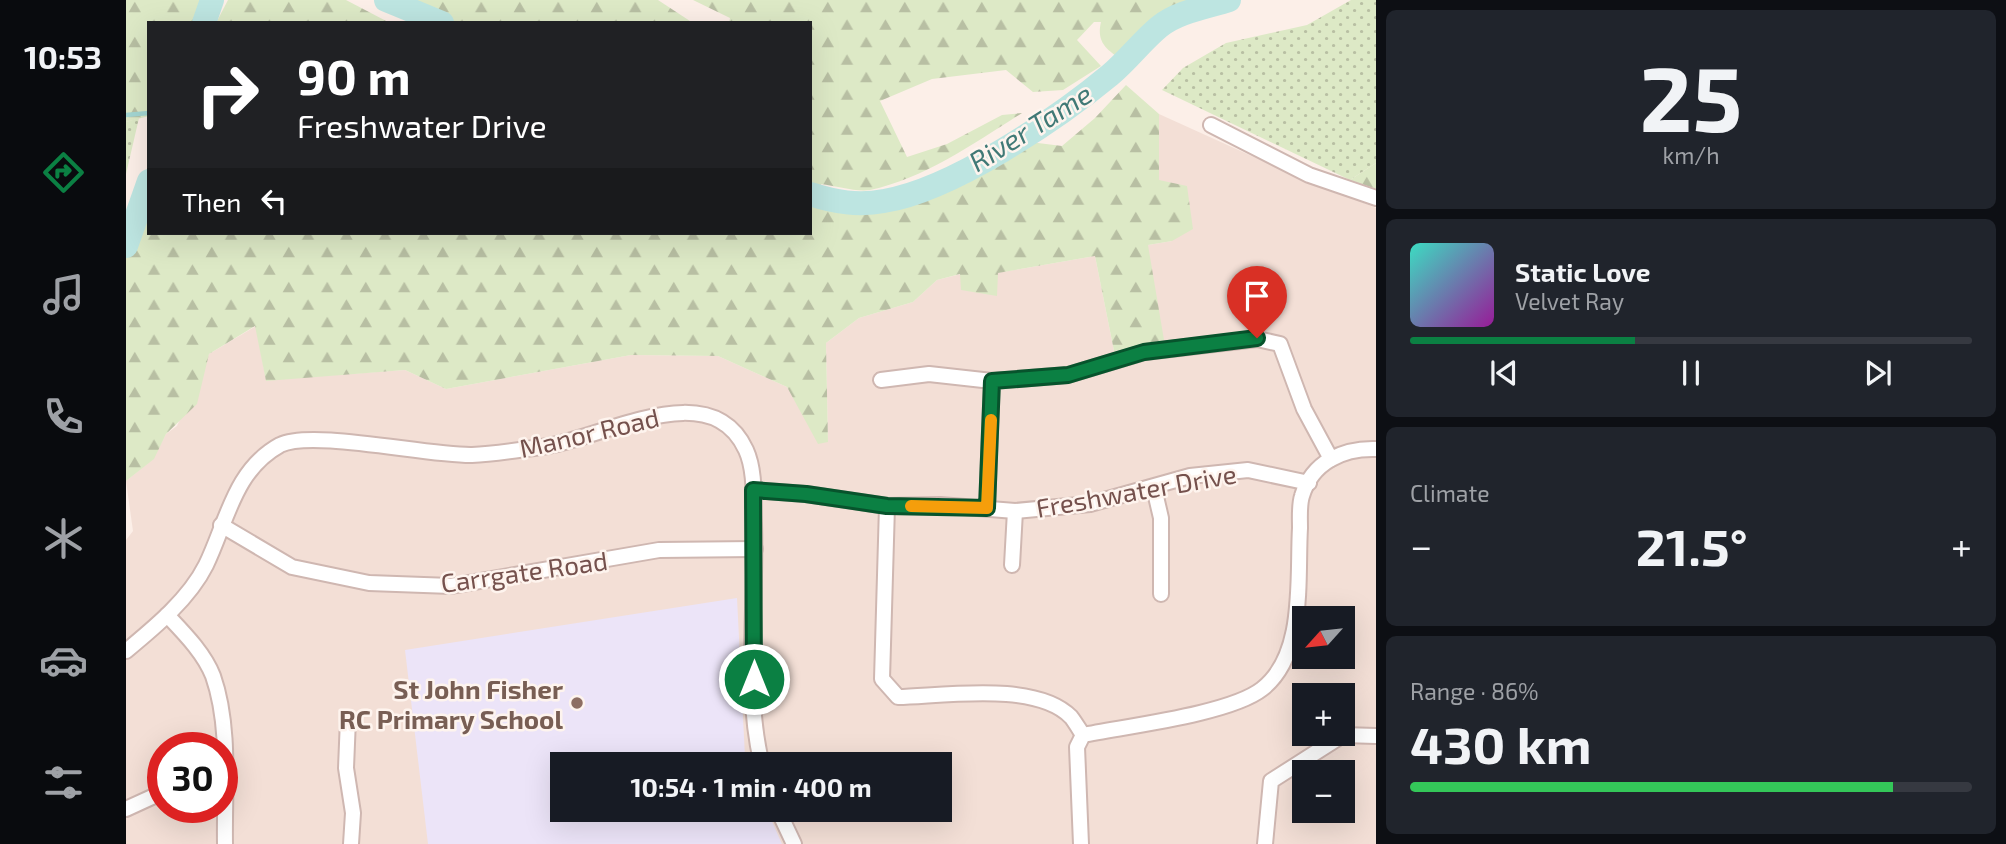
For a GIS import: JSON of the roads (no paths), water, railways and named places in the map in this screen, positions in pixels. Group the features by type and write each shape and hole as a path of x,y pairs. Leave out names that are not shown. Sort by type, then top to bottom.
{"street":[{"path":"1211,125 1308,175 1376,198"},
{"path":"881,380 929,374 992,381 1068,375 1144,352 1257,338 1280,344 1304,410 1331,459"},
{"path":"987,508 992,381"},
{"name":"Manor Road","path":"126,651 167,615 205,567 221,525 248,469 282,444 318,439 391,449 472,455 553,446 686,412 719,418 730,428 746,451 753,490 753,730 759,752"},
{"path":"1083,735 1240,703 1264,688 1285,659 1294,629 1302,496 1315,470 1344,450 1376,449"},
{"name":"Freshwater Drive","path":"753,490 806,494 887,506 1015,511 1090,504 1190,476 1248,470 1309,483"},
{"path":"1154,488 1161,518 1161,594"},
{"path":"887,506 882,680 898,697 1010,693 1051,704 1070,716 1083,735"},
{"path":"1012,565 1015,511"},
{"name":"Carrgate Road","path":"221,525 292,567 369,583 450,586 659,550 755,549"},
{"path":"167,615 192,642 212,675 221,715 222,732"},
{"path":"348,719 346,768 353,813 351,844"},
{"path":"1081,844 1077,747 1083,735"},
{"path":"1265,844 1271,781 1343,735 1376,736"},
{"path":"126,808 147,799"},
{"path":"784,822 794,844"},
{"path":"224,823 225,844"}],"waterway":[{"name":"River Tame","path":"205,21 212,0"},
{"name":"River Tame","path":"386,0 437,21"},
{"name":"River Tame","path":"812,195 865,203 911,194 941,183 1003,150 1062,112 1110,75 1166,22 1229,0"},
{"path":"126,115 147,113"},
{"name":"River Tame","path":"126,246 147,187"}],"place":[{"name":"St John Fisher RC Primary School","path":"577,703"}]}
